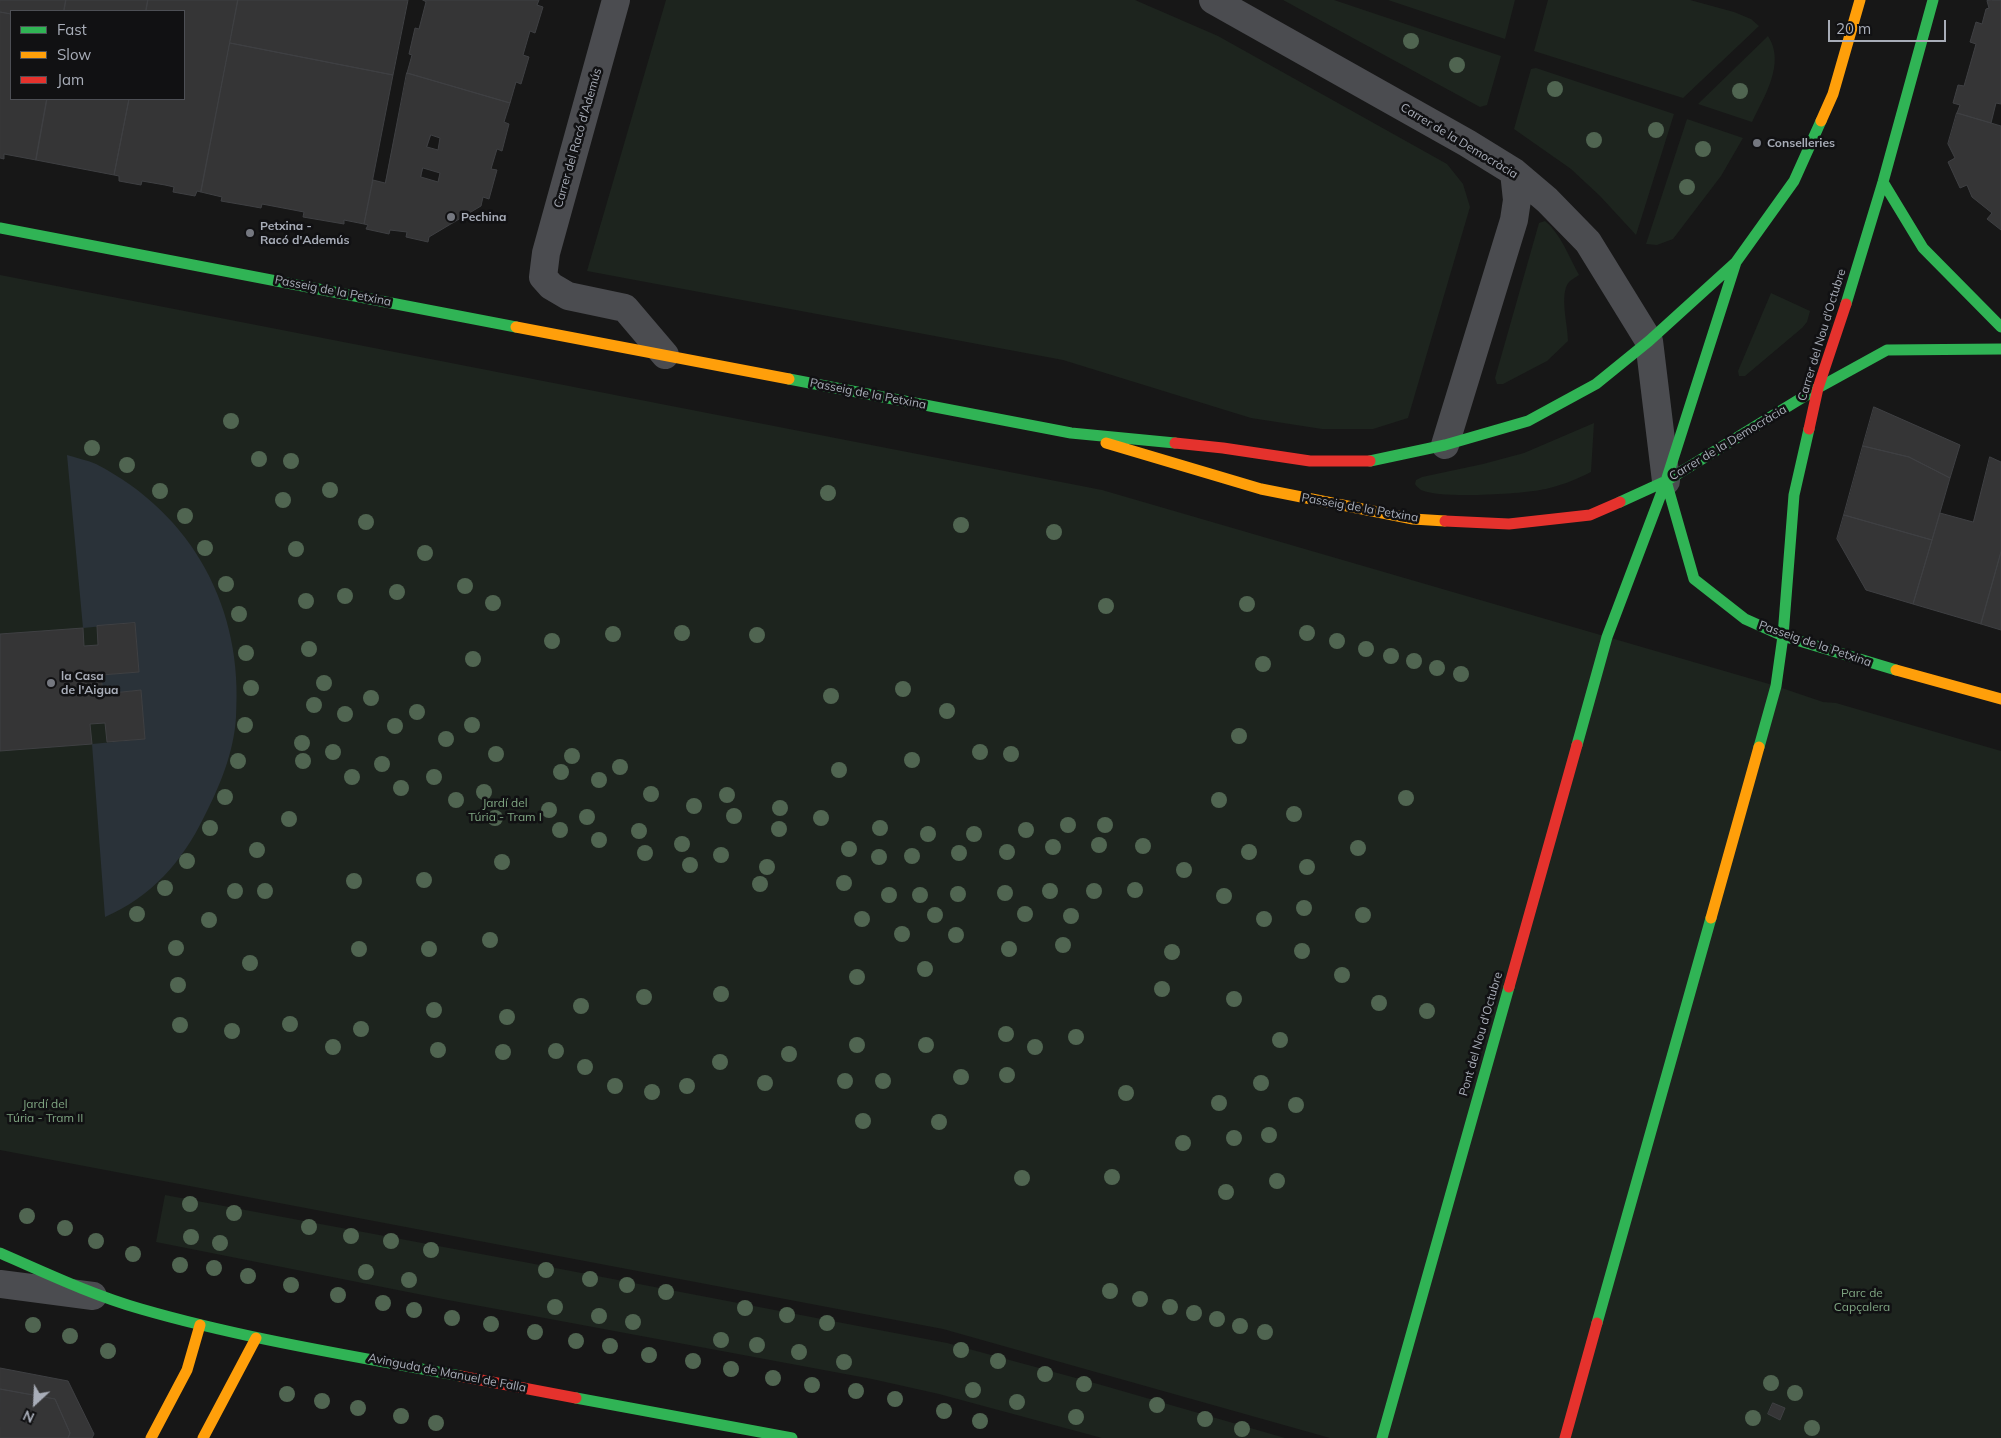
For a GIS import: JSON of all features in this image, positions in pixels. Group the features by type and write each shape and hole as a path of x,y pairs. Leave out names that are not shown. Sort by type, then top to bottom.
{"main road":[{"path":"1666,481 1736,262 1794,181 1814,139 1833,94 1860,0"},
{"name":"Carrer del Nou d'Octubre","path":"1565,1438 1776,686 1783,636 1794,495 1818,388 1883,182 1933,0"},
{"path":"1883,182 1923,248 2001,327"},
{"name":"Passeig de la Petxina","path":"0,228 1071,433 1223,448 1310,461 1374,461 1445,445 1528,422 1596,384 1649,341 1736,262"},
{"name":"Carrer de la Democràcia","path":"1666,481 1818,388 1887,350 2001,349"},
{"name":"Passeig de la Petxina","path":"1071,433 1261,489 1413,520 1509,524 1590,515 1666,481 1694,579 1745,620 1783,636 1860,660 2001,699"},
{"name":"Pont del Nou d'Octubre","path":"1382,1438 1607,637 1666,481"},
{"name":"Avinguda de Manuel de Falla","path":"0,1253 104,1297 141,1309 256,1338 792,1438"},
{"path":"151,1438 186,1370 200,1324"},
{"path":"203,1438 256,1338"}],"street":[{"name":"Carrer del Racó d'Ademús","path":"616,0 546,253 543,277 551,286 568,296 625,308 666,355"},
{"name":"Carrer de la Democràcia","path":"1213,0 1467,143 1514,172 1547,200 1588,242 1649,341 1666,481"},
{"path":"1445,445 1514,220 1517,200 1514,172"},
{"name":"Avinguda de Manuel de Falla","path":"0,1284 104,1297"}],"green space":[{"path":"666,0 1135,0 1218,36 1447,164 1463,184 1470,207 1408,418 1373,429 1322,429 1251,418 1063,360 587,271"},
{"path":"1283,0 1334,0 1501,56 1487,105 1480,107"},
{"path":"1388,0 1515,0 1505,39"},
{"path":"1548,0 1690,0 1734,12 1751,19 1759,26 1683,98 1534,51"},
{"path":"1768,36 1773,46 1774,68 1767,91 1752,122 1698,104"},
{"path":"1536,68 1674,114 1636,235 1600,196 1571,169 1514,129 1531,69"},
{"path":"1687,119 1743,138 1721,176 1673,239 1657,245 1646,244"},
{"path":"1545,221 1556,232 1579,275 1569,282 1566,287 1564,302 1568,341 1547,361 1503,384 1497,384 1495,378 1539,223"},
{"name":"Jardí del Túria - Tram I","path":"0,275 1102,490 1776,686 1823,702 1836,703 2001,751 2001,1438 1330,1438 943,1329 0,1150"},
{"path":"1771,293 1810,311 1807,322 1745,376 1739,376 1738,371"},
{"path":"1594,423 1591,472 1560,485 1529,492 1461,495 1431,493 1421,490 1415,484 1416,480 1422,477 1524,453"},
{"path":"165,1195 947,1343 1285,1438 1102,1438 939,1394 872,1379 448,1300 156,1242"}],"shaded area":[{"path":"67,455 96,464 130,485 160,509 185,538 205,569 221,603 231,639 236,677 235,730 225,769 204,817 186,849 164,876 137,899 105,917 92,744 145,739 141,690 103,694 101,675 139,672 135,623 83,628"}],"building":[{"path":"0,0 66,0 64,10 10,10 10,14 0,12"},
{"path":"66,0 148,0 146,10 64,10"},
{"path":"148,0 238,0 201,192 197,191 195,196 173,192 174,187 165,185 142,181 141,185 119,181 119,176 114,175 129,100 185,100 185,10 146,10"},
{"path":"238,0 408,0 393,75 230,43"},
{"path":"423,0 539,0 537,5 543,7 535,33 530,31 523,55 529,57 521,84 516,82 510,103 407,73 412,55 409,54 415,28 419,29 426,2"},
{"path":"2001,0 2001,104 1996,103 1991,123 1957,113 1960,105 1953,103 1958,85 1964,86 1976,44 1970,42 1976,22 1982,24 1986,9 1989,8 1987,1"},
{"path":"0,12 10,14 10,100 47,100 36,160 4,154 4,159 0,158"},
{"path":"230,43 393,75 364,224 344,220 344,224 303,217 304,212 262,204 261,208 221,201 222,197 201,192"},
{"path":"407,73 510,103 504,122 509,124 502,151 497,149 491,169 497,170 489,199 483,197 481,206 429,237 428,242 406,237 407,232 390,230 389,234 366,229 368,225 364,224 373,180 385,183","holes":["431,135 440,138 438,150 427,147","423,168 440,173 438,182 421,177"]},
{"path":"47,100 129,100 114,175 36,160"},
{"path":"1957,113 2001,126 2001,230 1987,219 1992,213 1972,197 1967,185 1960,188 1948,162 1955,158 1948,144"},
{"path":"1874,407 1960,445 1950,478 1909,457 1863,446"},
{"path":"1863,446 1909,457 1950,478 1932,540 1844,515"},
{"path":"1990,457 2001,462 2001,552 1981,624 1913,604 1940,513 1973,522"},
{"path":"1844,515 1932,540 1913,604 1866,590 1837,539"},
{"path":"2001,552 2001,630 1981,624"},
{"name":"la Casa de l'Aigua","path":"135,623 139,672 101,675 103,694 141,690 145,739 107,742 105,723 90,724 92,744 0,751 0,634 83,628 84,646 98,645 97,626"},
{"path":"0,1368 68,1381 94,1434 92,1438 68,1438 70,1433 55,1399 0,1389"},
{"path":"0,1389 55,1399 70,1433 68,1438 0,1438"},
{"path":"1773,1403 1785,1408 1780,1420 1768,1414"}],"traffic: fast":[{"path":"1846,304 1883,182 1933,0"},
{"path":"1577,745 1607,637 1666,481 1736,262 1794,181 1821,121"},
{"path":"1883,182 1923,248 2001,327"},
{"path":"0,228 516,327"},
{"path":"1370,461 1445,445 1528,421 1596,384 1649,341 1736,262"},
{"path":"1620,502 1666,481 1818,388 1887,350 2001,349"},
{"path":"789,379 1071,433 1175,443"},
{"path":"1759,747 1776,686 1783,636 1794,495 1809,429"},
{"path":"1666,481 1694,579 1745,619 1783,636 1896,670"},
{"path":"1597,1323 1711,918"},
{"path":"1382,1438 1509,987"},
{"path":"0,1253 105,1297 180,1320 299,1346 460,1376"},
{"path":"576,1398 792,1438"}],"traffic: slow":[{"path":"1821,121 1833,94 1860,0"},
{"path":"516,327 789,379"},
{"path":"1106,443 1261,489 1413,519 1445,521"},
{"path":"1896,670 2001,699"},
{"path":"1711,918 1759,747"},
{"path":"151,1438 187,1370 200,1325"},
{"path":"203,1438 256,1338"}],"traffic: jam":[{"path":"1809,429 1818,388 1846,304"},
{"path":"1175,443 1310,461 1370,461"},
{"path":"1445,521 1509,524 1590,515 1620,502"},
{"path":"1509,987 1577,745"},
{"path":"1565,1438 1597,1323"},
{"path":"460,1376 576,1398"}],"place":[{"name":"Conselleries","path":"1757,143"},
{"name":"Pechina","path":"451,217"},
{"name":"Petxina - Racó d'Ademús","path":"250,233"},
{"name":"la Casa de l'Aigua","path":"51,683"}],"park label":[{"name":"Jardí del Túria - Tram II","path":"45,1111"},
{"name":"Parc de Capçalera","path":"1862,1300"}]}
